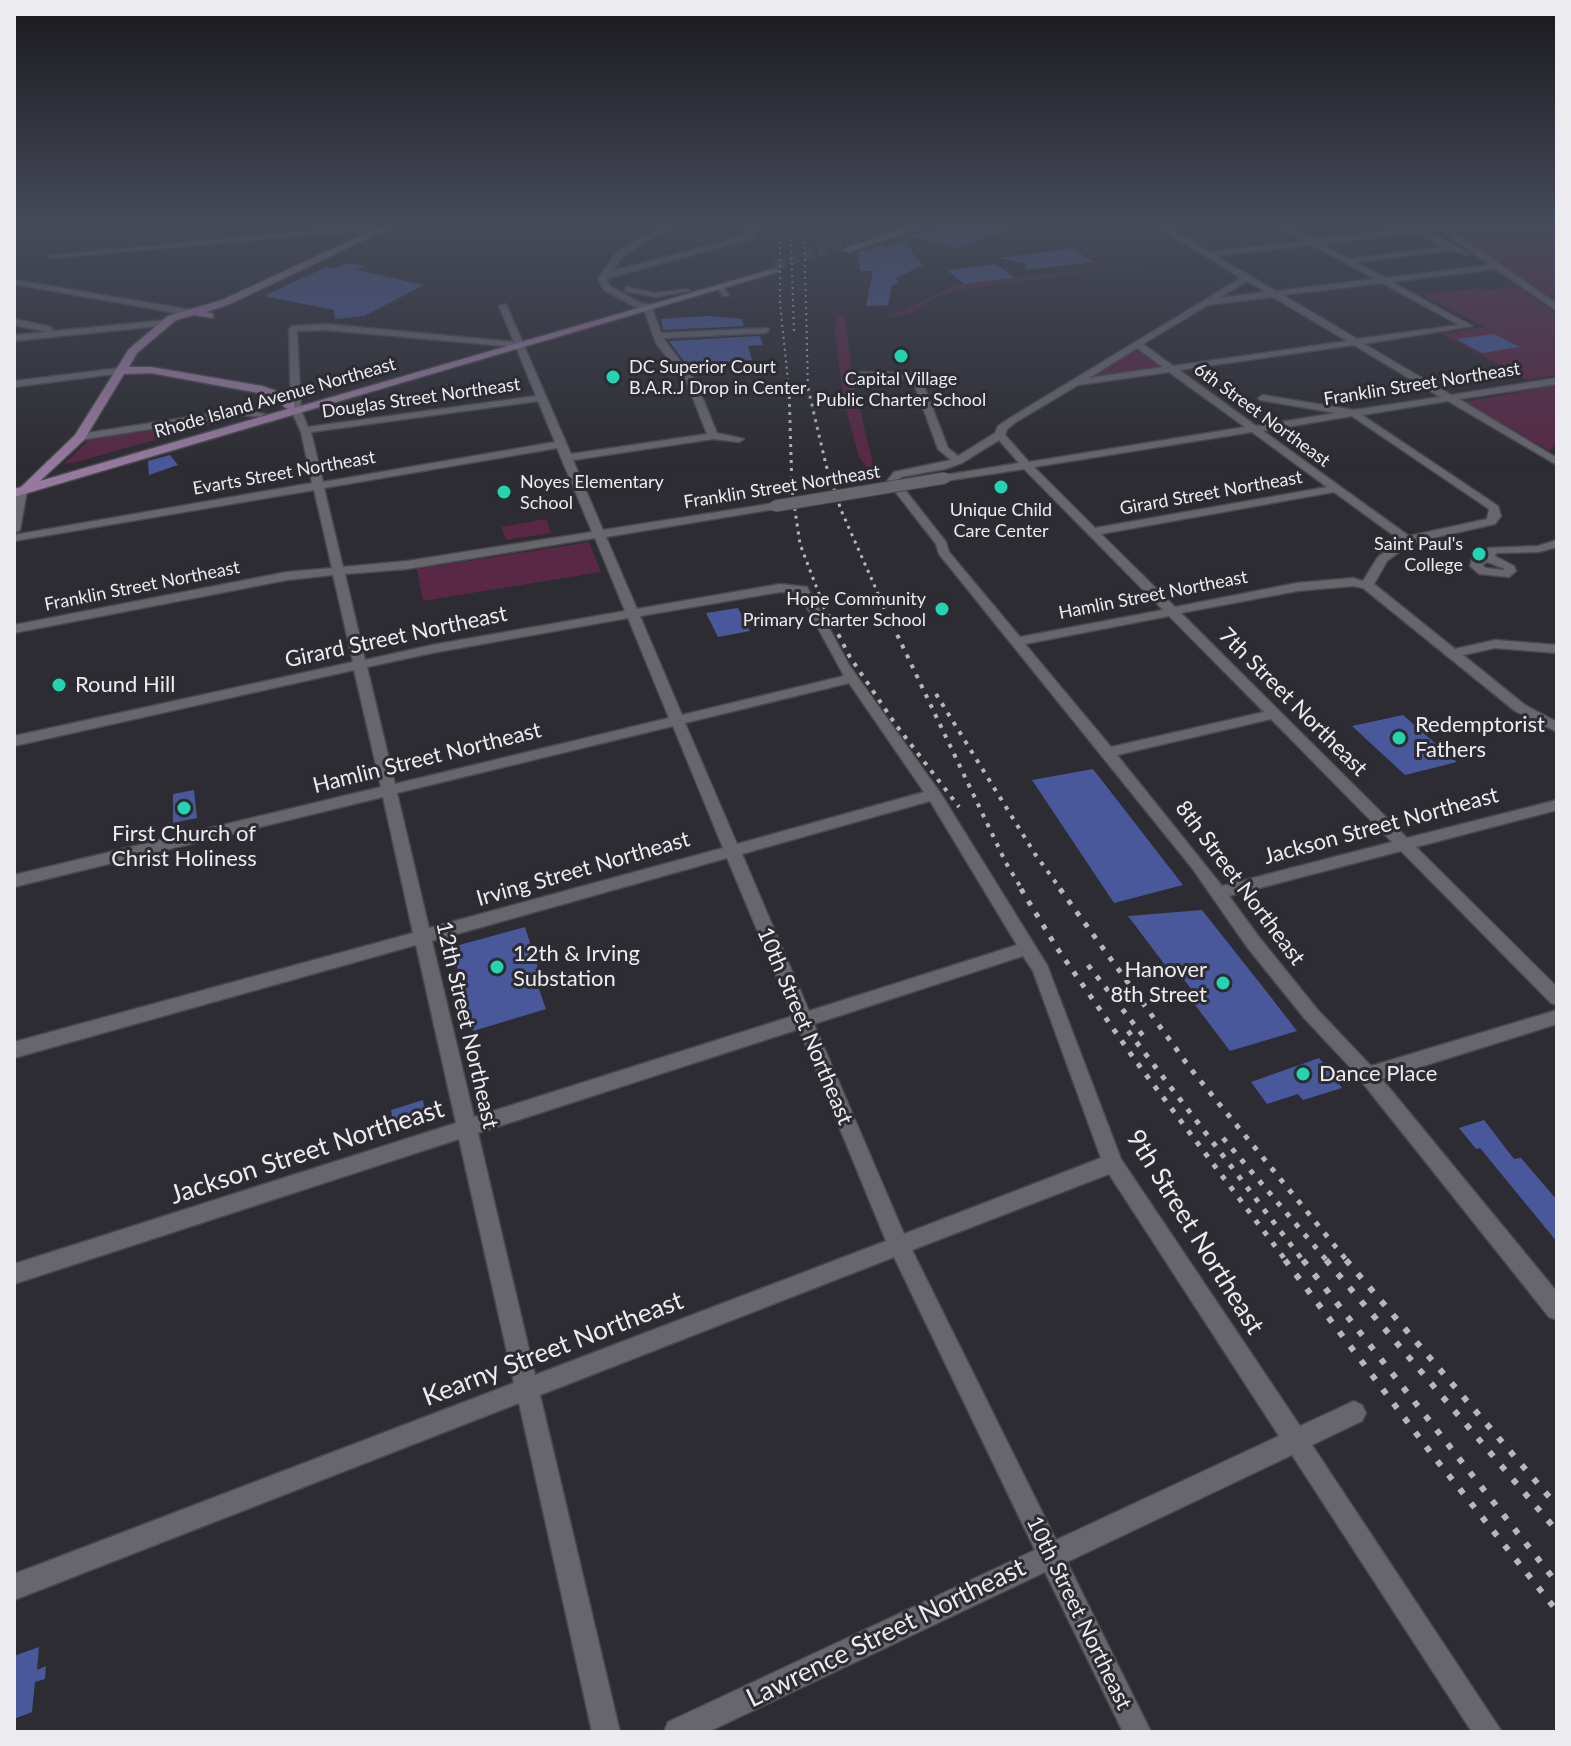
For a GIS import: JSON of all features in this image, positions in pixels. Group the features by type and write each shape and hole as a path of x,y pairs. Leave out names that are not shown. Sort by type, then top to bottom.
{"main road":[{"path":"17,490 35,479 80,437 130,355 166,323 219,304"},
{"path":"148,340 186,328 223,304"},
{"name":"Rhode Island Avenue Northeast","path":"17,490 646,305"},
{"path":"193,313 209,316"},
{"path":"166,323 186,328"},
{"path":"119,371 151,370 239,387 294,407"},
{"name":"Rhode Island Avenue Northeast","path":"35,479 294,407"}],"street":[{"path":"142,304 193,313"},
{"path":"858,374 916,375 943,449 958,461 1000,435 1004,426 1200,304"},
{"path":"1290,304 1556,459"},
{"path":"1073,383 1468,326 1430,304"},
{"path":"646,305 663,348 691,382 713,436"},
{"name":"10th Street Northeast","path":"503,306 514,343 599,534 899,1246 1137,1732"},
{"path":"14,338 166,323 169,312 162,308"},
{"path":"14,322 48,329 53,333"},
{"name":"12th Street Northeast","path":"514,343 326,327 293,329 294,407 305,430 606,1732"},
{"path":"658,336 765,330"},
{"name":"6th Street Northeast","path":"1137,344 1407,540"},
{"path":"14,384 119,371"},
{"name":"Franklin Street Northeast","path":"14,629 262,580 407,565 1557,381"},
{"name":"Douglas Street Northeast","path":"305,430 541,398"},
{"path":"1263,398 1353,413 1494,508 1495,516 1491,522 1407,540 1382,559 1367,585 1520,708 1557,728"},
{"path":"80,437 241,412 260,414"},
{"name":"7th Street Northeast","path":"1000,435 1026,465 1557,998"},
{"name":"Evarts Street Northeast","path":"14,538 317,486 563,451 713,436 739,439"},
{"name":"8th Street Northeast","path":"958,461 898,474 893,482 942,544 943,552 1198,864 1311,1014 1368,1075 1557,1309"},
{"name":"Girard Street Northeast","path":"1093,532 1335,489"},
{"path":"14,530 17,490"},
{"path":"1488,558 1492,550 1539,549 1557,543"},
{"name":"Hamlin Street Northeast","path":"1016,642 1297,587 1337,582 1367,585"},
{"name":"Girard Street Northeast","path":"14,741 359,665 789,587"},
{"name":"9th Street Northeast","path":"789,587 806,592 851,678 933,795 1027,948 1046,982 1113,1163 1488,1732"},
{"path":"1452,654 1495,644 1557,649"},
{"name":"Hamlin Street Northeast","path":"14,881 851,678"},
{"path":"1106,753 1275,714"},
{"name":"Irving Street Northeast","path":"14,1050 933,795"},
{"name":"Jackson Street Northeast","path":"1217,893 1557,805"},
{"name":"Jackson Street Northeast","path":"14,1274 1027,948"},
{"path":"1368,1075 1557,1017"},
{"name":"Kearny Street Northeast","path":"14,1587 1113,1163"},
{"name":"Lawrence Street Northeast","path":"678,1732 1354,1413"}],"shaded area":[{"path":"914,304 924,304 910,313 884,318"},
{"path":"1441,304 1543,304 1557,314 1557,375 1527,380 1443,334 1485,327"},
{"path":"837,314 844,314 854,383 875,473 871,473 859,457 844,402 835,335"},
{"path":"1136,350 1163,367 1095,376 1095,375"},
{"path":"1557,385 1557,441 1550,451 1464,402"},
{"path":"243,415 76,462 64,464 89,440"},
{"path":"546,519 551,533 506,540 501,527"},
{"path":"589,542 601,572 423,601 417,569"}],"building":[{"path":"306,304 386,304 364,316 335,319 334,310"},
{"path":"707,316 742,319 744,326 663,330 661,319"},
{"path":"1494,334 1520,347 1482,353 1456,339"},
{"path":"760,336 763,345 748,346 752,360 686,364 669,341"},
{"path":"170,455 178,465 149,475 148,461"},
{"path":"738,608 750,631 718,637 706,613"},
{"path":"1403,715 1457,762 1405,775 1352,726"},
{"name":"Hanover 8th Street","path":"1093,769 1183,885 1114,903 1032,780"},
{"name":"First Church of Christ Holiness","path":"194,790 197,818 173,823 173,794"},
{"name":"Hanover 8th Street","path":"1202,910 1297,1031 1230,1051 1192,1001 1199,999 1174,967 1168,969 1128,916"},
{"name":"12th & Irving Substation","path":"525,927 544,987 539,989 546,1009 473,1031 452,947"},
{"name":"Dance Place","path":"1319,1058 1342,1088 1303,1100 1298,1094 1267,1104 1251,1082"},
{"path":"423,1100 425,1112 393,1122 391,1110"},
{"path":"1484,1120 1514,1159 1521,1158 1557,1200 1557,1242 1480,1148 1476,1149 1459,1128"},
{"path":"39,1647 37,1670 46,1666 45,1679 35,1682 32,1712 14,1719 14,1656"}],"railway":[{"path":"780,304 789,390"},
{"path":"793,304 794,331"},
{"path":"806,304 808,390"},
{"path":"789,388 792,490 800,544 824,607"},
{"path":"808,388 826,465 841,510 884,607"},
{"path":"883,605 1006,863 1023,891"},
{"path":"824,607 850,657 896,725 959,807"},
{"path":"936,694 1035,854 1062,891"},
{"path":"1021,889 1057,948 1135,1060 1287,1262"},
{"path":"1060,889 1190,1068 1348,1262"},
{"path":"1088,965 1144,1037"},
{"path":"1128,1031 1304,1262"},
{"path":"1223,1138 1328,1262"},
{"path":"1285,1260 1431,1453 1557,1611"},
{"path":"1303,1260 1557,1583"},
{"path":"1326,1260 1557,1531"},
{"path":"1346,1260 1557,1506"}],"place":[{"name":"Capital Village Public Charter School","path":"901,356"},
{"name":"DC Superior Court B.A.R.J Drop in Center","path":"613,377"},
{"name":"Unique Child Care Center","path":"1001,487"},
{"name":"Noyes Elementary School","path":"504,492"},
{"name":"Saint Paul's College","path":"1479,554"},
{"name":"Hope Community Primary Charter School","path":"942,609"},
{"name":"Round Hill","path":"59,685"},
{"name":"Redemptorist Fathers","path":"1399,738"},
{"name":"First Church of Christ Holiness","path":"184,808"},
{"name":"12th & Irving Substation","path":"497,967"},
{"name":"Hanover 8th Street","path":"1223,983"},
{"name":"Dance Place","path":"1303,1074"}]}
